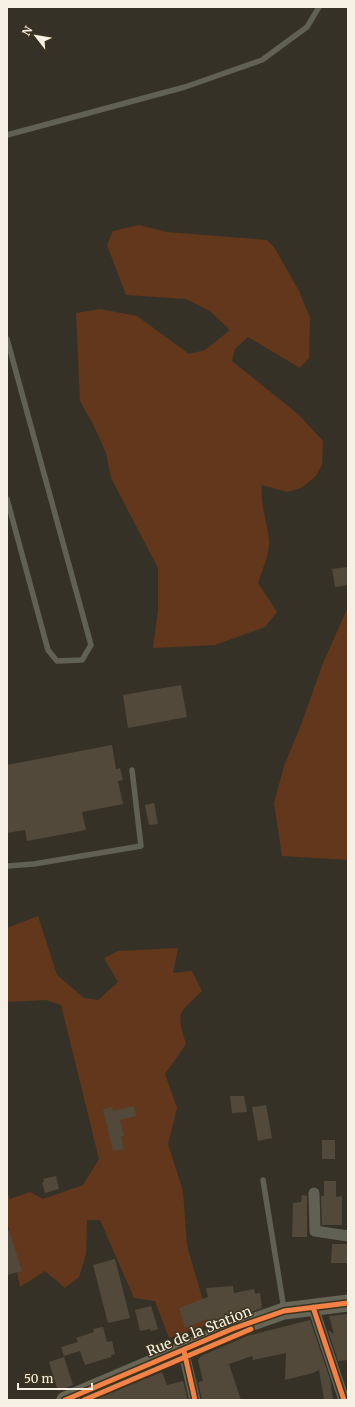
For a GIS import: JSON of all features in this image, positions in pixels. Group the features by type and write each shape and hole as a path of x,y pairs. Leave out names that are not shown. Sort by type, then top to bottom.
{"main road":[{"name":"Rue de la Station","path":"65,1400 232,1329 284,1311 348,1303"}],"street":[{"path":"314,1193 315,1231 348,1236"},
{"path":"313,1307 346,1399"},
{"path":"183,1349 195,1400"}],"lane":[{"path":"7,135 185,87 262,60 307,27 319,7"},
{"path":"7,339 91,645 82,660 57,661 48,650 7,499"},
{"path":"7,866 34,864 141,846 132,770"},
{"path":"263,1180 284,1311"}],"shaded area":[{"path":"139,225 167,232 267,240 274,247 299,291 310,318 309,358 300,368 248,337 235,349 232,361 298,414 323,441 322,465 316,476 301,488 287,492 262,485 262,500 269,545 258,583 277,612 265,627 215,645 153,648 158,610 158,568 111,478 106,453 94,426 80,401 76,313 100,309 137,316 189,354 205,350 230,330 210,311 186,299 126,295 107,245 113,231"},
{"path":"348,607 348,860 282,856 274,803 284,766 301,725 323,663"},
{"path":"38,916 57,975 84,998 98,1000 118,982 104,958 118,951 178,948 173,973 192,971 202,991 188,1004 181,1014 181,1025 186,1044 165,1074 177,1108 168,1144 183,1191 187,1246 210,1324 169,1338 155,1301 134,1298 100,1220 87,1220 86,1254 79,1277 65,1288 45,1271 20,1287 7,1220 7,1193 10,1199 30,1192 43,1199 83,1185 99,1159 61,1005 46,1000 7,1002 7,928"}],"building":[{"path":"348,567 348,585 335,587 332,569"},
{"path":"181,685 187,717 128,728 123,695"},
{"path":"112,745 116,769 120,768 123,780 118,781 123,804 82,812 86,830 27,841 25,830 7,833 7,765"},
{"path":"154,803 158,824 149,825 145,805"},
{"path":"230,1096 244,1096 247,1112 232,1113"},
{"path":"266,1105 272,1138 258,1141 252,1107"},
{"path":"134,1106 136,1116 120,1120 124,1136 121,1137 124,1149 113,1151 103,1109 112,1107 113,1111"},
{"path":"322,1140 335,1140 335,1159 322,1159"},
{"path":"56,1176 59,1189 45,1193 42,1182 44,1182 43,1179"},
{"path":"324,1181 336,1181 336,1197 342,1196 342,1225 322,1225 321,1196 324,1196"},
{"path":"302,1195 307,1196 307,1237 292,1237 293,1203 301,1202"},
{"path":"9,1230 22,1271 7,1275 7,1231"},
{"path":"332,1244 348,1244 348,1263 331,1263"},
{"path":"115,1259 130,1318 108,1323 93,1265"},
{"path":"233,1286 234,1293 254,1289 255,1294 260,1293 262,1308 210,1327 207,1319 185,1328 179,1308 208,1297 206,1288"},
{"path":"151,1306 158,1329 151,1331 150,1329 140,1331 135,1310"},
{"path":"348,1314 348,1360 338,1361 328,1330 334,1334 329,1316"},
{"path":"310,1320 330,1379 333,1400 324,1400 319,1370 285,1380 286,1353 253,1360 252,1356 229,1364 241,1400 202,1400 198,1382 203,1381 198,1360 201,1356 247,1336"},
{"path":"103,1327 107,1342 112,1341 115,1354 111,1355 111,1357 85,1365 80,1351 64,1356 61,1347 78,1342 76,1338 94,1332 93,1329"},
{"path":"64,1357 73,1385 58,1391 49,1362"},
{"path":"162,1372 167,1385 183,1381 188,1400 94,1400"}],"cycle path":[{"path":"65,1400 232,1329 284,1311 348,1303"},
{"path":"313,1307 344,1400"},
{"path":"84,1400 251,1329"},
{"path":"184,1351 195,1400"}]}
